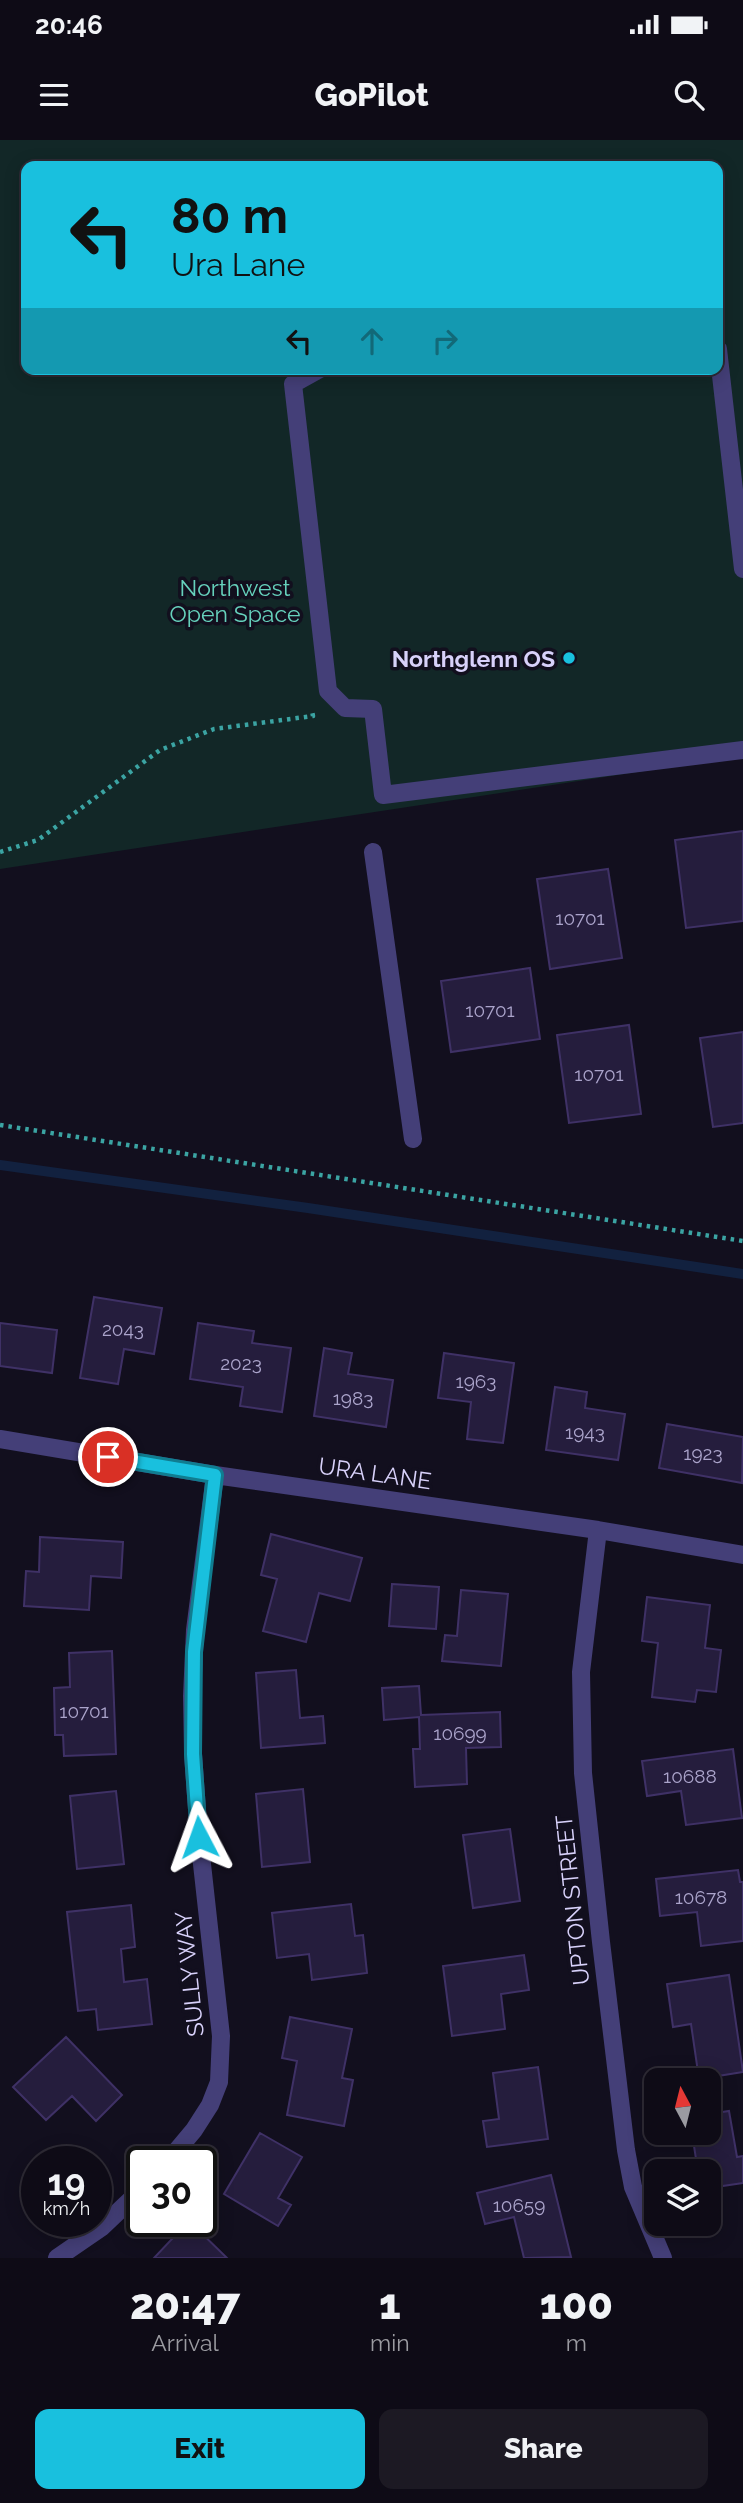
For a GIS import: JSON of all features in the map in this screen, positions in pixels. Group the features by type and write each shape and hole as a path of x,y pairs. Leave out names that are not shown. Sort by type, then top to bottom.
{"street":[{"path":"309,375 293,384 328,691 345,708 373,709 383,795 743,750"},
{"path":"721,375 743,569"},
{"path":"373,852 413,1139"},
{"name":"URA LANE","path":"0,1439 215,1475 598,1530 743,1555"},
{"name":"SULLY WAY","path":"181,2146 210,2105 219,2082 221,2036 199,1837 192,1696 195,1630 215,1475"},
{"name":"UPTON STREET","path":"598,1530 581,1672 583,1773 626,2150 634,2187 663,2258"},
{"path":"57,2258 102,2227 126,2204"}],"path":[{"path":"0,852 38,840 160,750 215,730 313,716 311,702"},
{"path":"0,1125 743,1241"}],"green space":[{"name":"Northwest Open Space","path":"0,140 743,140 743,756 0,869"}],"building":[{"path":"743,831 743,921 686,928 675,840"},
{"path":"608,869 622,958 550,969 537,879"},
{"path":"530,968 540,1039 451,1052 441,981"},
{"path":"629,1025 641,1114 569,1123 557,1035"},
{"path":"743,1032 743,1123 713,1127 700,1038"},
{"path":"94,1297 162,1308 154,1354 124,1349 118,1384 80,1378"},
{"path":"0,1323 57,1330 52,1373 0,1366"},
{"path":"198,1323 254,1331 252,1343 291,1348 282,1412 240,1406 243,1387 190,1379"},
{"path":"324,1348 352,1353 348,1374 393,1380 386,1427 314,1416"},
{"path":"444,1353 514,1363 503,1443 467,1439 471,1402 438,1398"},
{"path":"555,1387 587,1392 585,1408 625,1414 618,1460 546,1450"},
{"path":"667,1424 743,1437 742,1483 659,1468"},
{"path":"271,1534 362,1558 350,1601 319,1593 306,1642 263,1631 277,1579 261,1575"},
{"path":"40,1537 123,1542 121,1578 91,1576 89,1610 24,1606 26,1571 39,1572"},
{"path":"392,1584 439,1587 436,1629 389,1626"},
{"path":"461,1590 508,1594 501,1666 442,1661 445,1635 457,1636"},
{"path":"647,1597 710,1605 705,1648 721,1650 716,1692 697,1690 695,1702 652,1697 658,1643 642,1641"},
{"path":"112,1651 116,1754 64,1756 63,1735 55,1735 54,1688 70,1687 69,1653"},
{"path":"296,1670 300,1718 323,1716 325,1743 261,1748 256,1673"},
{"path":"419,1686 421,1715 500,1712 501,1747 466,1748 467,1784 415,1787 413,1749 420,1749 419,1717 384,1720 382,1688"},
{"path":"733,1749 742,1818 686,1825 681,1791 647,1796 642,1761"},
{"path":"303,1789 310,1862 262,1867 256,1794"},
{"path":"116,1791 124,1864 77,1869 70,1796"},
{"path":"510,1829 520,1901 473,1908 463,1835"},
{"path":"738,1870 740,1882 743,1882 743,1941 701,1946 697,1912 660,1916 656,1879"},
{"path":"351,1904 355,1936 363,1935 367,1973 312,1980 309,1954 277,1958 272,1913"},
{"path":"131,1905 135,1947 121,1949 124,1982 147,1979 152,2024 98,2030 96,2009 78,2011 67,1912"},
{"path":"524,1955 529,1990 501,1994 505,2029 452,2036 443,1966"},
{"path":"729,1975 743,2072 721,2076 721,2068 697,2068 691,2024 673,2027 667,1984"},
{"path":"290,2017 352,2029 342,2078 353,2080 344,2126 287,2115 297,2061 282,2058"},
{"path":"66,2037 122,2095 96,2121 72,2096 46,2120 13,2087"},
{"path":"538,2067 548,2139 487,2147 483,2121 499,2119 493,2073"},
{"path":"729,2111 737,2157 743,2156 743,2183 721,2186 721,2159 696,2159 694,2146 721,2146 721,2112"},
{"path":"260,2133 302,2157 278,2198 291,2205 278,2226 224,2194"},
{"path":"551,2175 571,2257 524,2258 514,2217 485,2224 477,2193"},
{"path":"174,2237 205,2237 227,2258 154,2258"}],"waterway":[{"path":"0,1165 308,1208 743,1274"}],"place":[{"name":"Northglenn OS","path":"569,658"}],"route":[{"path":"108,1457 215,1475 195,1630 192,1696 199,1837"}]}
